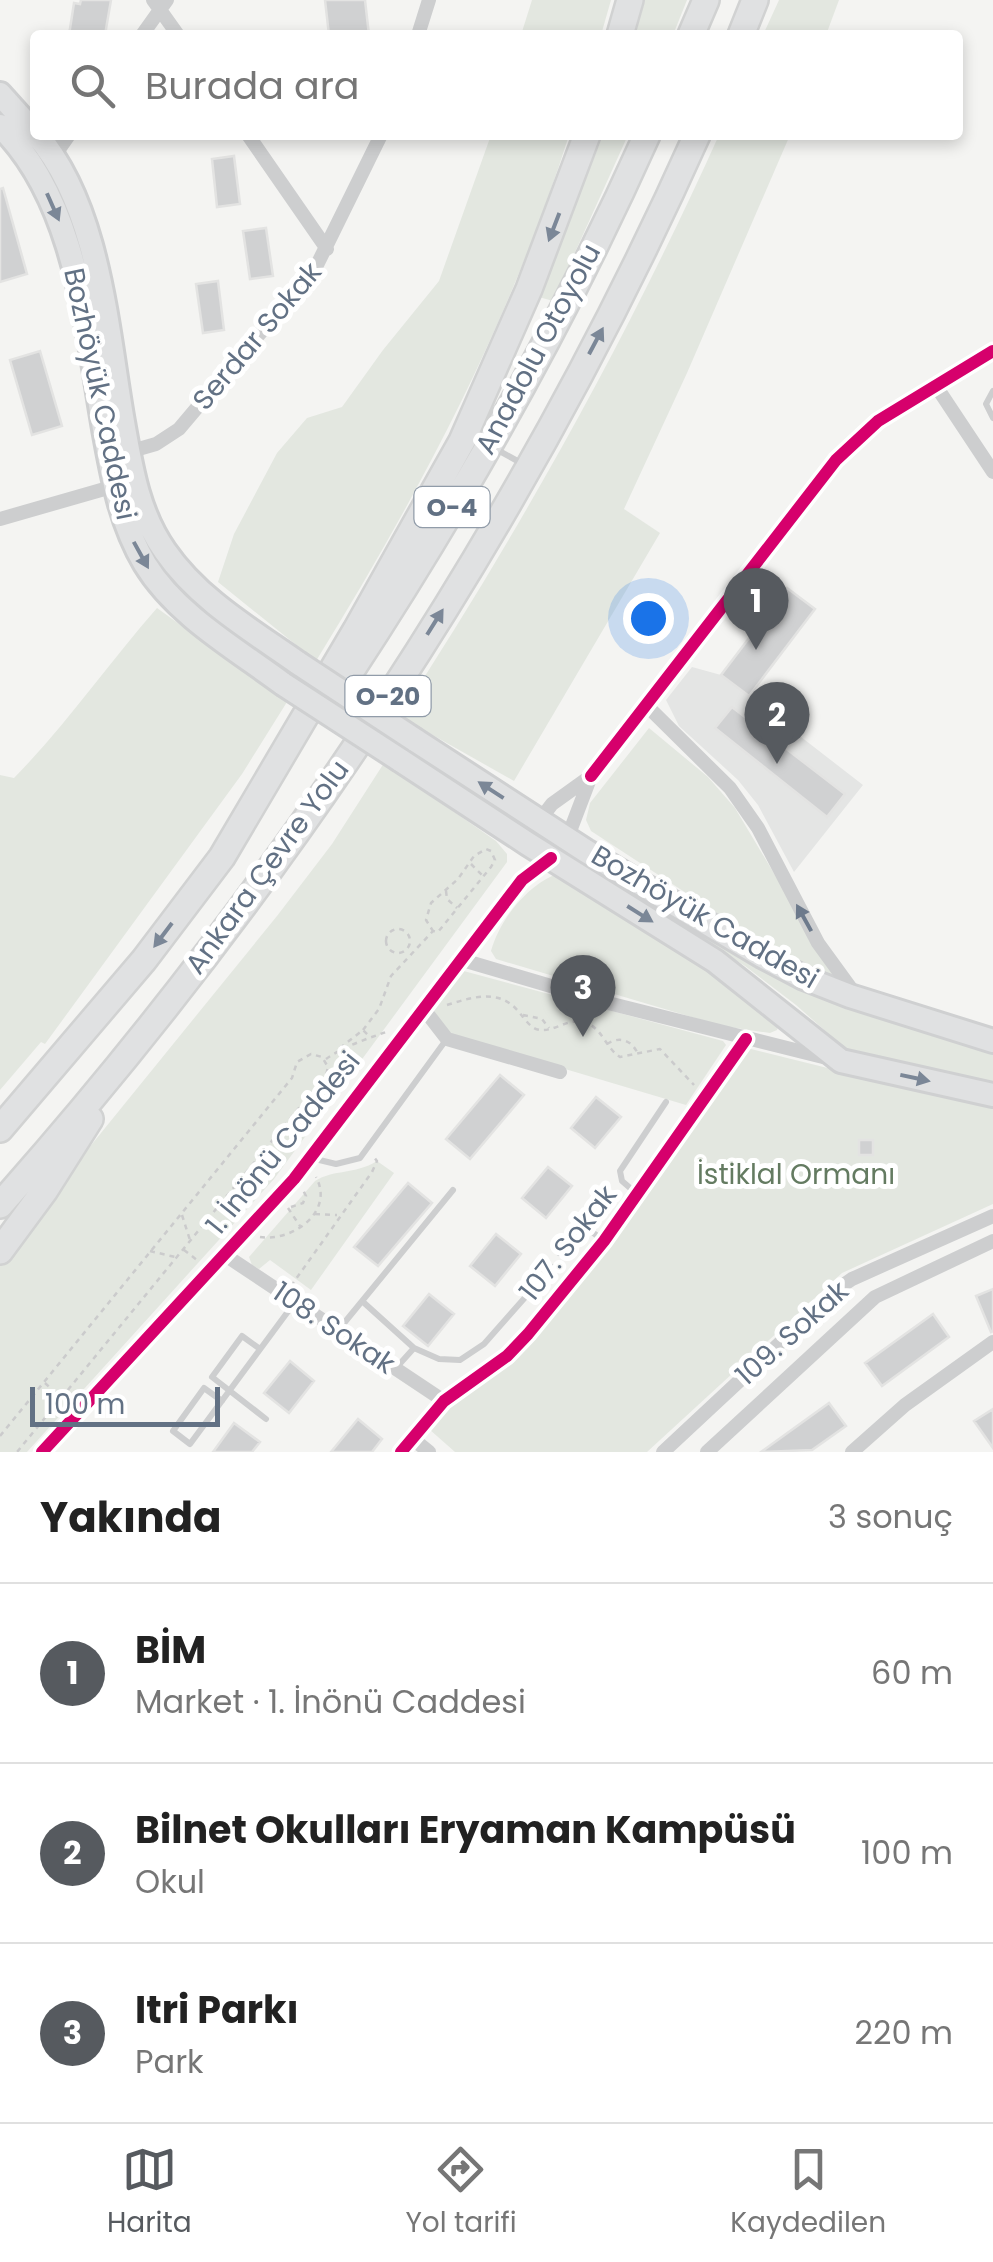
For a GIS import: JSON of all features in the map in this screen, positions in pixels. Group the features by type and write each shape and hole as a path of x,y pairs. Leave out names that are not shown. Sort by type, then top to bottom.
{"highway":[{"path":"621,30 630,0"},
{"path":"693,30 706,0"},
{"path":"743,30 756,0"},
{"name":"Ankara Çevre Yolu","path":"0,1129 144,960 222,858 462,441 530,289 585,140"},
{"name":"Anadolu Otoyolu","path":"222,858 372,639 488,445 560,312 645,140"},
{"name":"Ankara Çevre Yolu","path":"0,1205 140,1038 262,880 336,776 478,554 528,466 644,247 695,140"},
{"path":"0,1251 45,1190 140,1038"}],"main road":[{"name":"Bozhöyük Caddesi","path":"0,94 30,127"},
{"name":"Bozhöyük Caddesi","path":"0,126 43,185 56,210 72,260 115,486 129,532 157,580 200,622 283,684 715,960 795,1039 841,1061 993,1095"},
{"name":"Bozhöyük Caddesi","path":"41,140 54,155 73,193 90,245 128,452 146,515 178,569 207,596 298,663 539,821 762,956 804,978 993,1041"}],"street":[{"path":"420,30 429,0"},
{"path":"145,30 160,3"},
{"path":"160,3 175,30"},
{"path":"54,155 65,140"},
{"path":"251,140 327,249"},
{"name":"Serdar Sokak","path":"128,452 168,438 179,429 327,249 380,140"},
{"path":"539,821 552,804 591,776 836,460 878,421 993,351"},
{"path":"936,386 993,472"},
{"path":"0,520 115,486"},
{"path":"646,705 730,788 758,828 818,943 859,998"},
{"path":"567,838 591,776"},
{"name":"1. İnönü Caddesi","path":"522,880 528,844"},
{"name":"1. İnönü Caddesi","path":"42,1452 225,1254 313,1167 459,959 522,880 551,858"},
{"path":"459,959 746,1038 795,1039"},
{"path":"426,1005 447,1039 560,1072"},
{"name":"107. Sokak","path":"402,1452 444,1401 507,1356 604,1241 746,1038"},
{"name":"109. Sokak","path":"663,1452 852,1278 993,1216"},
{"path":"938,1241 946,1261"},
{"path":"707,1452 875,1297 993,1241"},
{"name":"108. Sokak","path":"225,1254 444,1401"},
{"path":"852,1452 905,1405 993,1342"},
{"path":"413,1439 429,1452"}],"lane":[{"path":"993,390 986,404 993,418"},
{"path":"488,445 528,466"},
{"path":"313,1167 322,1162 348,1164 360,1158 447,1039"},
{"path":"638,1194 622,1181 620,1172 666,1102"},
{"path":"338,1330 453,1190"},
{"path":"559,1252 605,1190"},
{"path":"580,1223 604,1241"},
{"path":"362,1301 414,1348 446,1361 460,1360 474,1354 552,1267"},
{"path":"222,1401 204,1388 173,1431 190,1444 222,1401 260,1349 290,1299"},
{"path":"260,1349 242,1336 212,1377 266,1419"},
{"path":"396,1368 414,1348"}],"path":[{"path":"481,850 491,850 495,860 438,932 432,932 426,920 431,903 458,880 481,850"},
{"path":"469,863 483,876"},
{"path":"446,889 447,899 458,908"},
{"path":"407,948 401,952 390,950 386,943 389,932 396,929 407,933 407,948 414,954"},
{"path":"340,1050 363,1030 379,1008 391,976 432,932"},
{"path":"426,1005 442,1006 494,996 505,1000 533,1028 549,1029 565,1022 582,1021 598,1030 620,1057 660,1049 706,1096"},
{"path":"522,1015 542,1019 549,1029"},
{"path":"324,1060 371,1038 407,1029"},
{"path":"363,1030 371,1038"},
{"path":"606,1044 627,1040 638,1054"},
{"path":"0,1436 292,1078 298,1062 311,1054 324,1060 329,1073 324,1084 312,1092 17,1452"},
{"path":"290,1299 377,1161 367,1148"},
{"path":"248,1231 278,1238 301,1228 314,1214 320,1196 320,1183 313,1167"},
{"path":"288,1206 301,1228"},
{"path":"182,1213 190,1241"},
{"path":"314,1214 340,1216"},
{"path":"183,1249 210,1270"},
{"path":"150,1251 176,1257"},
{"path":"44,1382 62,1398"}],"shaded area":[{"path":"692,667 721,675 863,785 794,872 758,805 738,780 679,726 666,700"}],"green space":[{"path":"532,0 611,0 602,30 523,30"},
{"path":"645,0 687,0 675,30 636,30"},
{"path":"779,0 839,0 828,30 765,30"},
{"path":"489,140 567,140 519,273 459,406 391,535 316,661 218,582 234,534 277,453 307,418 342,407 439,281"},
{"path":"601,140 626,140 553,301 539,297"},
{"path":"717,140 788,140 624,509 660,533 514,781 399,716 487,576 570,432"},
{"path":"157,608 287,702 242,774 45,1044 41,1042 0,1090 0,775 14,778 33,758"},
{"path":"649,728 708,777 735,808 838,981 766,945 591,831 586,820 590,803"},
{"path":"406,744 525,816 519,826 402,750"},
{"path":"384,763 496,841 507,854 507,862 274,1179 27,1452 0,1452 0,1266 88,1149 332,844"},
{"path":"571,845 754,966 795,988 856,1011 993,1052 993,1087 848,1051 745,966 565,856"},
{"path":"552,876 559,876 721,971 779,1024 777,1030 770,1033 722,1026 496,959 491,951 506,918 532,889"},
{"path":"460,970 723,1041 726,1045 686,1105 444,1033 433,1008"},
{"name":"İstiklal Ormanı","path":"747,1048 993,1109 993,1204 842,1273 647,1452 455,1452 429,1429 465,1389 510,1358 644,1198"},
{"path":"377,1161 394,1173 311,1290 270,1260 259,1269 252,1265 249,1257 315,1181"}],"building":[{"path":"81,0 111,0 106,30 70,30 74,3 80,4"},
{"path":"325,0 365,0 368,30 328,30"},
{"path":"234,156 240,204 217,207 212,159"},
{"path":"3,188 27,274 0,282 0,189"},
{"path":"266,228 273,276 250,279 243,231"},
{"path":"218,281 224,330 203,333 196,284"},
{"path":"40,351 62,426 32,435 10,360"},
{"path":"787,588 815,609 749,696 721,675"},
{"path":"732,707 845,794 827,817 715,728"},
{"path":"500,1075 524,1095 470,1159 446,1139"},
{"path":"596,1097 621,1117 595,1148 571,1128"},
{"path":"859,1140 873,1140 873,1155 859,1155"},
{"path":"548,1167 572,1186 546,1218 522,1198"},
{"path":"408,1183 432,1203 378,1266 354,1247"},
{"path":"496,1234 521,1254 495,1286 470,1266"},
{"path":"993,1289 993,1331 991,1332 976,1296"},
{"path":"429,1294 454,1314 428,1346 403,1326"},
{"path":"933,1314 949,1337 882,1386 865,1363"},
{"path":"290,1361 314,1381 289,1413 264,1393"},
{"path":"829,1403 846,1426 812,1450 761,1452"},
{"path":"993,1409 993,1448 974,1421"},
{"path":"358,1419 382,1439 372,1452 331,1452"},
{"path":"234,1423 260,1442 252,1452 213,1452"}],"cycle path":[{"path":"591,776 836,460 878,421 993,351"},
{"path":"42,1452 294,1179 522,880 551,858"},
{"path":"401,1452 444,1401 507,1356 528,1334 604,1241 746,1039"}],"place":[{"name":"BİM","path":"756,650"},
{"name":"Bilnet Okulları Eryaman Kampüsü","path":"777,764"},
{"name":"Itri Parkı","path":"583,1037"}]}
